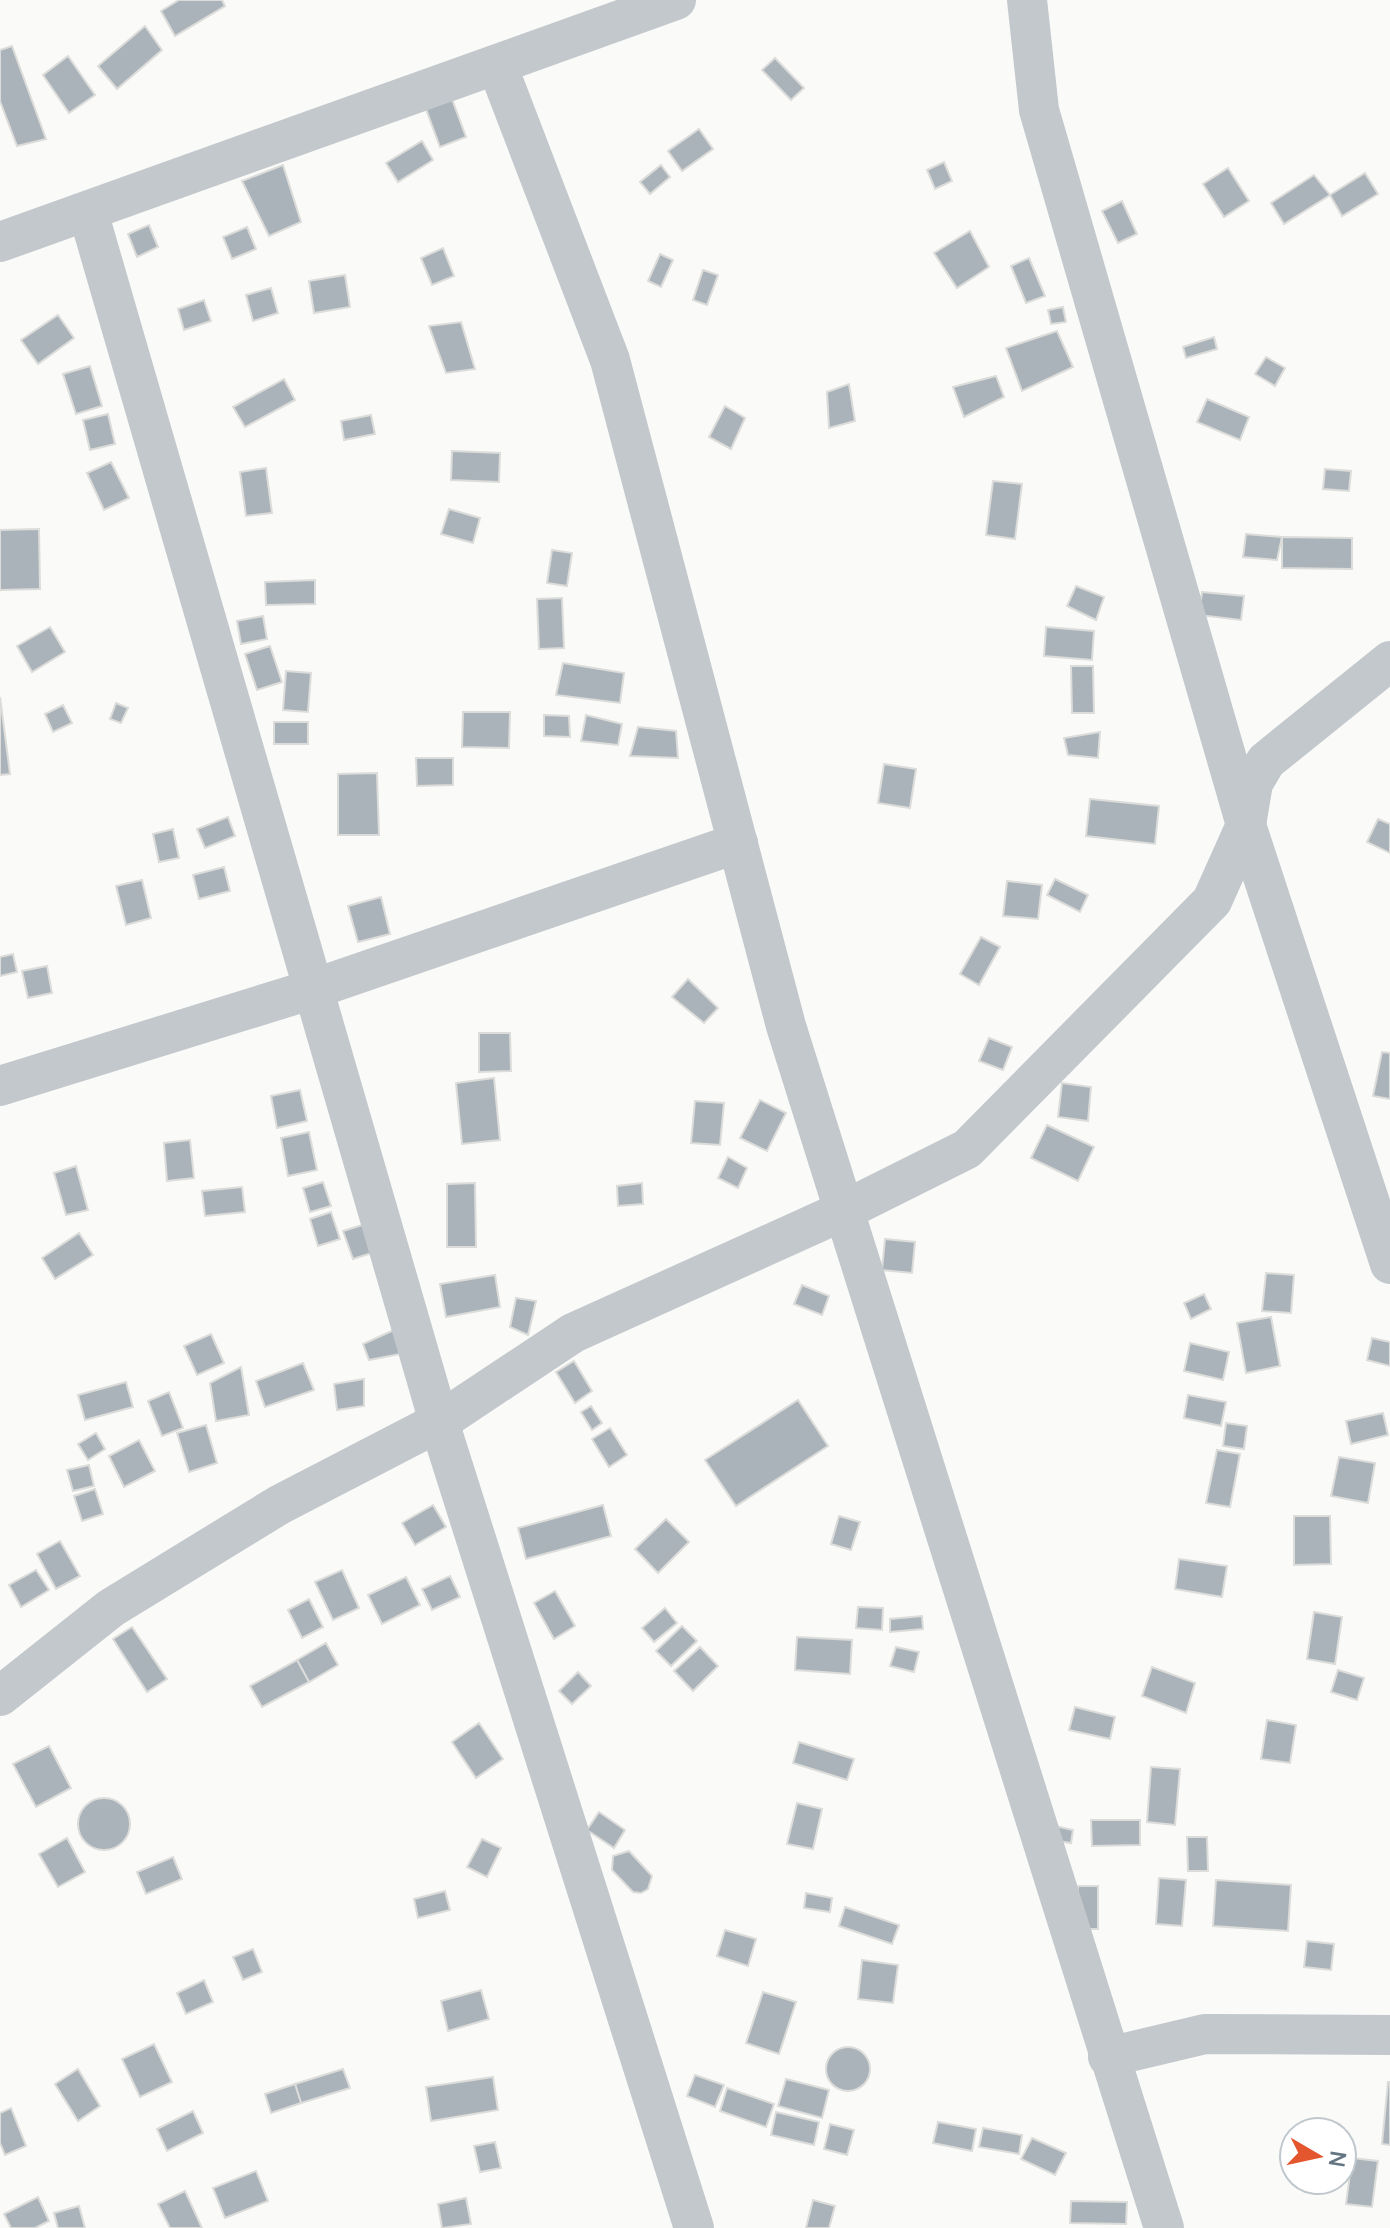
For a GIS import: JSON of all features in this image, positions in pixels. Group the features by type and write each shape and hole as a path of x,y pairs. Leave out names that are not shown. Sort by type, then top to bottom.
{"street":[{"path":"0,242 676,0"},
{"path":"1027,0 1039,110 1246,825 1390,1264"},
{"path":"497,65 610,360 786,1026 1164,2228"},
{"path":"88,212 439,1422 694,2228"},
{"path":"0,1696 111,1608 279,1505 439,1422 573,1333 843,1211 967,1149 1212,901 1246,825 1253,783 1266,761 1390,661"},
{"path":"0,1086 313,989 738,843"},
{"path":"1108,2057 1205,2034 1390,2035"}],"building":[{"path":"179,0 222,0 225,6 175,36 161,11"},
{"path":"145,26 162,50 117,89 98,66"},
{"path":"12,46 46,139 17,146 0,101 0,50"},
{"path":"68,56 95,95 69,113 43,75"},
{"path":"775,58 804,88 791,100 762,70"},
{"path":"452,99 466,137 440,147 426,109"},
{"path":"699,129 713,149 682,171 668,151"},
{"path":"422,141 433,160 398,182 386,163"},
{"path":"944,162 952,181 935,189 927,170"},
{"path":"283,165 301,222 269,236 242,181"},
{"path":"661,165 670,177 650,194 640,182"},
{"path":"1228,168 1249,201 1224,217 1203,184"},
{"path":"1365,173 1378,194 1342,216 1330,195"},
{"path":"1314,175 1330,195 1284,224 1271,203"},
{"path":"1122,201 1137,234 1118,243 1102,211"},
{"path":"149,225 158,247 137,257 128,234"},
{"path":"247,227 256,249 232,259 223,237"},
{"path":"970,231 989,267 957,288 934,253"},
{"path":"443,248 454,276 432,285 421,258"},
{"path":"660,254 673,260 661,287 648,281"},
{"path":"1029,258 1045,296 1026,303 1011,266"},
{"path":"703,270 718,275 707,305 693,300"},
{"path":"345,275 350,307 314,313 309,281"},
{"path":"271,288 278,313 253,321 246,295"},
{"path":"204,300 211,321 184,330 178,309"},
{"path":"1063,307 1066,322 1051,324 1048,310"},
{"path":"58,315 74,338 38,364 21,340"},
{"path":"461,322 475,369 446,373 429,326"},
{"path":"1057,331 1073,367 1022,391 1006,348"},
{"path":"1214,337 1217,349 1186,358 1183,347"},
{"path":"1266,357 1285,368 1275,386 1255,374"},
{"path":"90,366 102,406 76,414 63,374"},
{"path":"996,376 1004,397 964,417 953,387"},
{"path":"284,379 295,400 245,427 233,407"},
{"path":"849,384 855,421 829,428 827,392"},
{"path":"1207,399 1249,417 1240,440 1197,422"},
{"path":"725,406 745,418 731,449 709,437"},
{"path":"108,414 115,444 90,450 83,420"},
{"path":"371,415 375,434 344,440 341,421"},
{"path":"452,451 500,453 499,482 451,480"},
{"path":"111,462 129,498 104,510 87,473"},
{"path":"266,468 272,513 246,516 240,472"},
{"path":"1325,469 1351,471 1349,491 1323,489"},
{"path":"993,481 1022,484 1015,539 986,535"},
{"path":"449,509 480,518 473,543 441,534"},
{"path":"39,529 40,589 0,590 0,530"},
{"path":"1246,534 1282,537 1277,560 1243,557"},
{"path":"1282,537 1352,538 1352,569 1282,568"},
{"path":"552,550 572,553 567,586 547,583"},
{"path":"315,580 315,604 266,605 265,582"},
{"path":"1076,586 1104,597 1096,620 1067,606"},
{"path":"1202,592 1244,596 1241,620 1199,615"},
{"path":"562,598 564,648 539,649 537,599"},
{"path":"263,616 267,639 241,644 237,621"},
{"path":"50,627 65,652 32,672 17,646"},
{"path":"1046,627 1094,631 1092,660 1044,656"},
{"path":"270,646 282,682 257,690 245,654"},
{"path":"563,663 624,673 620,703 556,695"},
{"path":"1071,666 1093,666 1094,713 1072,713"},
{"path":"286,671 311,673 308,712 283,710"},
{"path":"0,697 10,774 0,775"},
{"path":"116,703 128,708 121,723 110,719"},
{"path":"63,705 72,723 53,732 45,714"},
{"path":"463,712 510,712 509,748 462,747"},
{"path":"544,715 569,716 570,737 544,736"},
{"path":"586,715 622,724 618,745 581,741"},
{"path":"274,722 308,722 308,744 274,744"},
{"path":"638,727 676,731 678,758 630,756"},
{"path":"1100,732 1098,758 1068,755 1064,738"},
{"path":"416,758 453,758 453,785 417,786"},
{"path":"884,764 916,769 910,808 878,803"},
{"path":"377,773 379,835 338,835 338,774"},
{"path":"1090,799 1159,806 1155,844 1086,836"},
{"path":"228,817 235,836 205,848 197,829"},
{"path":"1378,819 1390,824 1390,853 1367,842"},
{"path":"173,829 179,858 159,862 153,834"},
{"path":"224,867 230,891 199,899 193,875"},
{"path":"1055,879 1088,895 1080,912 1047,895"},
{"path":"142,880 151,918 126,925 116,886"},
{"path":"1007,881 1042,885 1038,919 1003,916"},
{"path":"381,897 390,934 358,942 348,906"},
{"path":"981,937 1000,947 979,985 960,974"},
{"path":"13,954 17,972 0,976 0,957"},
{"path":"47,966 52,993 28,998 22,971"},
{"path":"688,979 718,1008 704,1023 672,997"},
{"path":"479,1033 510,1033 511,1071 479,1072"},
{"path":"989,1038 1012,1047 1003,1070 979,1061"},
{"path":"1382,1052 1390,1053 1390,1099 1373,1096"},
{"path":"494,1078 500,1140 462,1144 456,1083"},
{"path":"1062,1083 1091,1087 1088,1121 1058,1117"},
{"path":"300,1090 307,1121 277,1128 271,1096"},
{"path":"760,1100 786,1113 767,1151 740,1138"},
{"path":"695,1101 724,1103 720,1145 691,1143"},
{"path":"1047,1125 1094,1147 1078,1181 1031,1158"},
{"path":"309,1132 317,1170 288,1176 281,1138"},
{"path":"190,1140 194,1178 167,1181 164,1143"},
{"path":"728,1157 747,1168 738,1188 718,1178"},
{"path":"76,1166 88,1210 66,1215 54,1173"},
{"path":"323,1182 331,1206 310,1212 303,1188"},
{"path":"475,1183 476,1247 447,1247 447,1184"},
{"path":"642,1183 643,1204 618,1206 617,1186"},
{"path":"242,1187 245,1212 205,1216 202,1191"},
{"path":"331,1212 340,1239 318,1246 310,1219"},
{"path":"372,1222 381,1250 353,1259 343,1231"},
{"path":"79,1233 93,1255 55,1279 42,1258"},
{"path":"885,1239 915,1242 912,1273 882,1270"},
{"path":"1266,1273 1294,1275 1291,1313 1262,1311"},
{"path":"495,1275 500,1307 446,1317 440,1284"},
{"path":"802,1285 829,1296 822,1315 794,1304"},
{"path":"1204,1294 1211,1309 1191,1319 1184,1303"},
{"path":"516,1298 536,1301 528,1335 510,1327"},
{"path":"1271,1317 1280,1366 1246,1373 1237,1323"},
{"path":"394,1330 400,1354 369,1360 363,1344"},
{"path":"211,1334 224,1363 197,1375 184,1346"},
{"path":"1372,1338 1390,1342 1390,1366 1367,1360"},
{"path":"1190,1343 1229,1352 1223,1380 1184,1371"},
{"path":"574,1361 592,1391 575,1403 556,1372"},
{"path":"303,1363 314,1390 265,1407 256,1381"},
{"path":"241,1367 249,1415 216,1421 210,1383"},
{"path":"364,1379 364,1406 337,1410 334,1384"},
{"path":"126,1382 133,1407 85,1420 78,1395"},
{"path":"169,1392 183,1428 162,1436 148,1401"},
{"path":"1188,1395 1226,1402 1221,1426 1184,1418"},
{"path":"798,1400 828,1446 736,1506 705,1460"},
{"path":"591,1406 602,1423 592,1430 581,1412"},
{"path":"1383,1413 1388,1435 1351,1444 1346,1421"},
{"path":"1226,1423 1247,1426 1244,1449 1223,1446"},
{"path":"206,1425 217,1463 189,1472 177,1433"},
{"path":"610,1428 627,1455 609,1467 592,1439"},
{"path":"96,1433 105,1449 88,1460 78,1444"},
{"path":"139,1440 155,1471 124,1487 109,1456"},
{"path":"1217,1450 1240,1454 1230,1507 1206,1503"},
{"path":"1339,1457 1375,1463 1368,1503 1331,1496"},
{"path":"89,1465 94,1486 73,1491 67,1470"},
{"path":"95,1489 103,1514 82,1521 74,1496"},
{"path":"433,1505 446,1527 415,1545 402,1523"},
{"path":"603,1505 611,1536 526,1559 518,1528"},
{"path":"839,1516 860,1522 851,1550 831,1544"},
{"path":"1294,1516 1330,1516 1331,1564 1294,1565"},
{"path":"666,1519 689,1542 658,1573 635,1549"},
{"path":"60,1541 80,1576 56,1589 37,1554"},
{"path":"1179,1559 1227,1566 1222,1597 1175,1589"},
{"path":"36,1570 49,1590 21,1607 9,1585"},
{"path":"342,1570 359,1608 333,1620 315,1582"},
{"path":"450,1576 460,1597 432,1610 422,1589"},
{"path":"406,1577 420,1605 382,1624 368,1595"},
{"path":"555,1591 575,1626 554,1639 534,1603"},
{"path":"309,1599 323,1627 302,1638 288,1610"},
{"path":"858,1607 883,1608 882,1630 856,1628"},
{"path":"665,1608 677,1623 654,1642 642,1628"},
{"path":"1314,1612 1342,1617 1335,1664 1307,1659"},
{"path":"922,1616 923,1629 890,1632 890,1619"},
{"path":"682,1626 697,1641 671,1666 656,1651"},
{"path":"132,1627 167,1679 147,1692 113,1639"},
{"path":"797,1637 852,1640 850,1674 795,1670"},
{"path":"326,1643 338,1665 309,1682 297,1660"},
{"path":"700,1647 718,1666 693,1691 674,1671"},
{"path":"896,1647 919,1652 914,1672 890,1666"},
{"path":"297,1660 309,1682 262,1707 250,1686"},
{"path":"1152,1667 1195,1683 1186,1713 1142,1696"},
{"path":"1338,1670 1364,1678 1357,1700 1331,1692"},
{"path":"578,1672 591,1686 572,1704 559,1691"},
{"path":"1075,1707 1115,1717 1110,1739 1069,1730"},
{"path":"1267,1720 1296,1725 1290,1763 1261,1759"},
{"path":"479,1723 503,1759 476,1778 452,1742"},
{"path":"799,1742 854,1759 847,1780 793,1763"},
{"path":"49,1746 71,1788 36,1807 13,1764"},
{"path":"1151,1767 1180,1769 1175,1825 1147,1822"},
{"path":"104,1798 122,1806 130,1824 122,1842 104,1850 86,1842 78,1824 86,1806"},
{"path":"797,1803 822,1809 813,1849 787,1844"},
{"path":"599,1812 625,1830 614,1848 587,1830"},
{"path":"1091,1820 1140,1820 1140,1845 1092,1846"},
{"path":"1055,1826 1073,1830 1071,1843 1052,1840"},
{"path":"1187,1837 1207,1837 1208,1871 1188,1871"},
{"path":"67,1838 85,1872 58,1887 39,1854"},
{"path":"482,1839 501,1848 487,1877 467,1867"},
{"path":"629,1851 652,1876 648,1889 641,1893 633,1892 612,1870 613,1856"},
{"path":"173,1857 182,1879 146,1894 137,1872"},
{"path":"1159,1878 1186,1880 1182,1926 1156,1924"},
{"path":"1216,1880 1291,1885 1288,1931 1213,1926"},
{"path":"1078,1886 1098,1886 1098,1929 1077,1929"},
{"path":"445,1891 450,1910 418,1918 414,1899"},
{"path":"806,1893 832,1898 830,1912 804,1908"},
{"path":"845,1907 899,1925 892,1944 839,1926"},
{"path":"725,1930 756,1939 748,1966 717,1956"},
{"path":"1307,1941 1334,1944 1331,1970 1304,1967"},
{"path":"253,1949 262,1972 243,1980 233,1957"},
{"path":"862,1960 898,1965 893,2003 858,1999"},
{"path":"204,1980 213,2002 186,2014 177,1993"},
{"path":"481,1990 489,2019 448,2031 441,2001"},
{"path":"763,1992 796,2002 779,2054 746,2043"},
{"path":"154,2044 172,2082 140,2097 122,2059"},
{"path":"848,2047 863,2054 870,2069 863,2084 848,2091 833,2084 826,2069 833,2054"},
{"path":"78,2069 100,2106 78,2121 55,2084"},
{"path":"343,2069 350,2088 301,2103 295,2084"},
{"path":"695,2075 724,2085 715,2107 687,2096"},
{"path":"493,2077 498,2110 431,2121 426,2087"},
{"path":"786,2079 829,2090 822,2118 778,2106"},
{"path":"1390,2082 1390,2145 1382,2144"},
{"path":"295,2084 301,2103 271,2113 265,2094"},
{"path":"727,2088 774,2104 766,2127 720,2111"},
{"path":"11,2108 26,2146 5,2155 0,2143 0,2113"},
{"path":"193,2111 203,2133 167,2151 157,2129"},
{"path":"776,2112 819,2122 814,2145 771,2135"},
{"path":"938,2122 976,2129 972,2151 933,2143"},
{"path":"830,2124 854,2130 847,2155 824,2149"},
{"path":"983,2128 1022,2135 1019,2154 979,2147"},
{"path":"1032,2138 1066,2153 1055,2175 1021,2159"},
{"path":"495,2142 501,2168 480,2172 474,2146"},
{"path":"1358,2159 1378,2161 1372,2207 1346,2204 1347,2196 1358,2196"},
{"path":"256,2171 268,2201 225,2218 213,2188"},
{"path":"185,2191 202,2228 170,2228 158,2204"},
{"path":"38,2197 49,2221 35,2228 11,2228 4,2214"},
{"path":"466,2198 471,2224 442,2228 438,2204"},
{"path":"813,2200 835,2206 829,2228 806,2228"},
{"path":"1071,2201 1127,2202 1126,2224 1070,2223"},
{"path":"79,2206 85,2228 58,2228 54,2213"}]}
